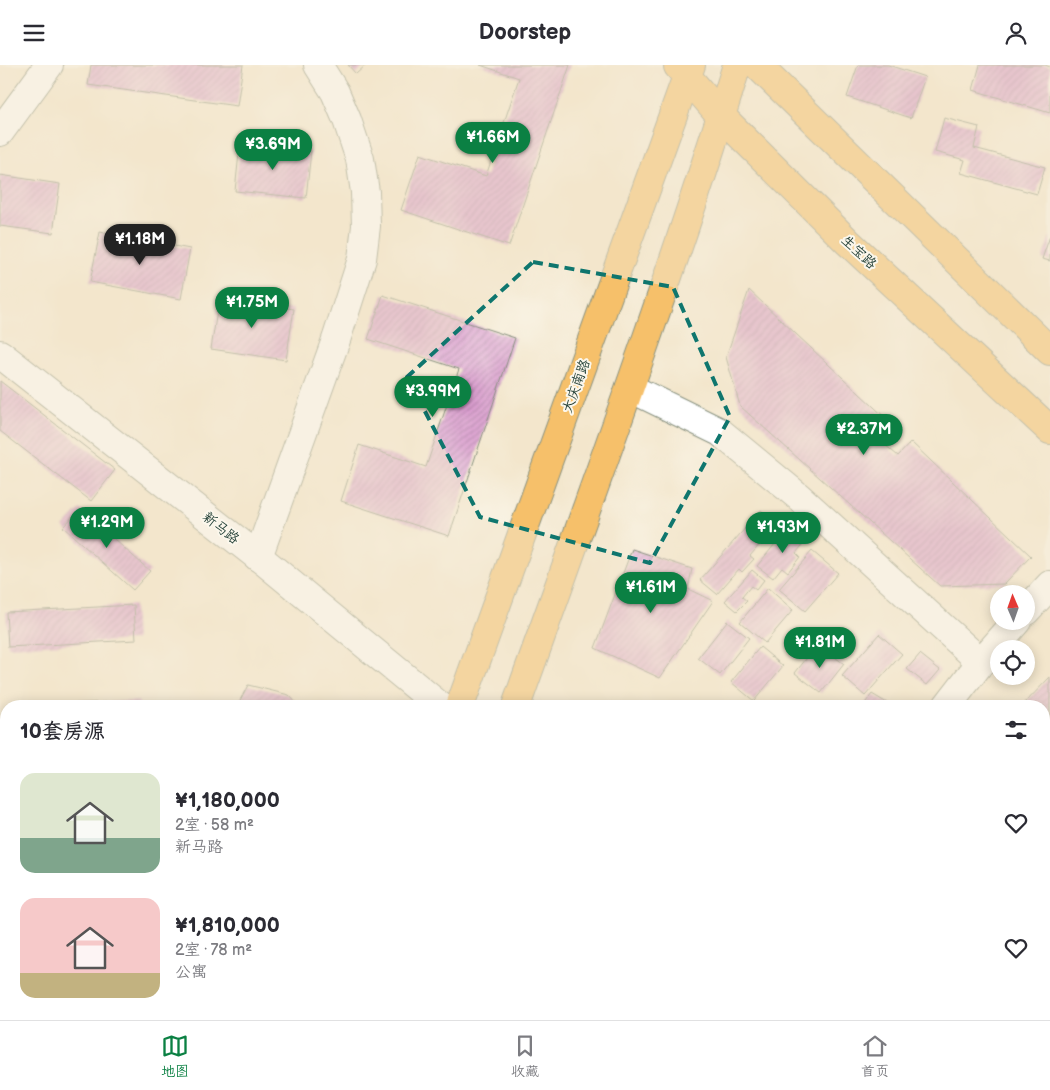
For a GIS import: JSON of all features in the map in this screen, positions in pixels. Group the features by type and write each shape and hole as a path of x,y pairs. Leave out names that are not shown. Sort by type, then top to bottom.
{"main road":[{"path":"518,700 630,388 737,65"},
{"path":"757,65 1050,351"},
{"name":"生宝路","path":"685,69 721,116 848,242 1050,430"},
{"name":"大庆南路","path":"462,700 685,69"}],"street":[{"path":"0,132 49,65"},
{"path":"258,557 338,337 362,259 366,226 365,192 360,159 347,120 335,93 318,65"},
{"name":"新马路","path":"0,354 258,557 433,700"},
{"path":"630,388 720,432 799,497 981,662"},
{"path":"1035,601 1050,585"},
{"path":"951,700 1010,630"}],"highlighted area":[{"path":"533,262 673,287 730,417 650,563 480,517 407,377"}],"building":[{"path":"91,65 243,65 237,106 88,85"},
{"path":"348,65 366,65 356,74"},
{"path":"480,65 570,65 509,246 401,210 420,154 486,176 519,78"},
{"path":"858,65 888,65 925,77 911,118 847,97"},
{"path":"980,65 1045,65 1050,67 1050,113 973,90"},
{"path":"944,118 979,127 974,148 1045,167 1037,194 961,173 965,160 935,152"},
{"path":"240,144 311,151 306,198 235,191"},
{"path":"0,175 60,184 53,233 0,226"},
{"path":"100,232 190,249 181,299 90,282"},
{"path":"1050,236 1050,261 1042,259"},
{"path":"749,290 890,422 876,437 898,456 911,442 1031,556 1004,584 940,586 740,406 726,357"},
{"path":"383,295 515,338 449,536 341,501 359,445 426,467 459,369 368,339"},
{"path":"219,298 294,309 286,360 211,349"},
{"path":"0,381 115,470 91,501 0,431"},
{"path":"80,509 150,571 133,590 63,527"},
{"path":"761,510 777,524 750,556 754,559 742,572 739,569 717,594 700,580"},
{"path":"789,527 806,541 796,553 800,557 788,572 782,567 773,578 757,566"},
{"path":"632,549 692,569 688,589 713,601 660,678 595,648"},
{"path":"812,551 838,573 805,611 779,589"},
{"path":"752,570 764,580 756,590 751,586 742,597 747,601 737,611 725,601"},
{"path":"768,588 793,610 765,643 740,622"},
{"path":"134,605 136,640 8,647 6,612"},
{"path":"727,621 749,638 720,675 698,658"},
{"path":"879,634 902,654 865,696 842,676"},
{"path":"818,644 844,664 821,693 795,673"},
{"path":"760,647 783,666 755,700 731,682"},
{"path":"920,654 940,670 927,685 907,669"},
{"path":"1050,677 1050,700 1028,700"},
{"path":"248,685 289,695 294,700 240,700"},
{"path":"872,694 882,700 868,700"}]}
